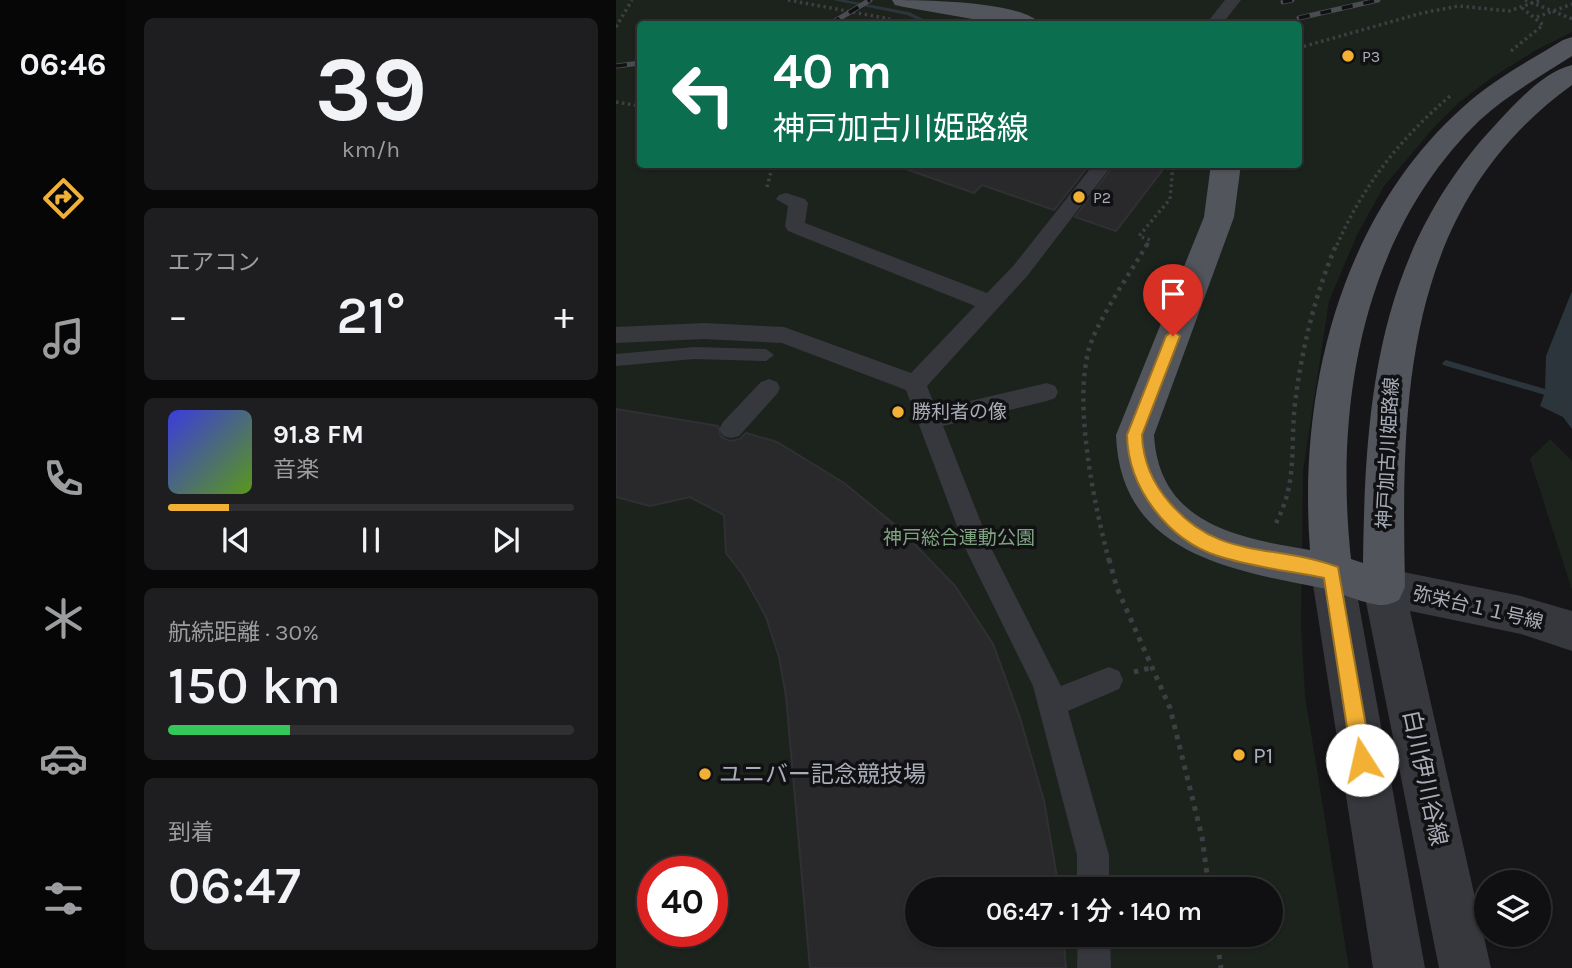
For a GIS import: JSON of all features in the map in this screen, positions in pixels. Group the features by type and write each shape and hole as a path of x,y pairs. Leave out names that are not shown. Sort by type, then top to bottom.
{"main road":[{"path":"902,11 995,16 1015,21"},
{"path":"1332,572 1326,469 1340,349 1356,297 1380,237 1420,170 1456,129 1572,25"},
{"name":"神戸加古川姫路線","path":"1384,587 1383,491 1387,396 1398,330 1415,274 1444,211 1469,174 1537,99 1572,74"},
{"path":"1225,168 1219,217 1135,435 1135,450 1150,492 1181,528 1220,550 1332,572 1384,587"}],"street":[{"path":"1216,21 1233,0"},
{"path":"915,384 1021,270 1101,168"},
{"path":"786,199 798,203 795,226 990,303"},
{"path":"616,335 704,331 784,335 915,384 979,550 1046,684 1093,855 1093,877"},
{"path":"731,429 769,388"},
{"path":"929,420 1047,391"},
{"path":"1332,572 1399,968"},
{"name":"弥栄台１１号線","path":"1384,587 1521,615 1572,631"},
{"name":"白川伊川谷線","path":"1384,587 1465,968"},
{"path":"1051,704 1109,680"},
{"path":"1094,947 1094,968"}],"lane":[{"path":"616,360 694,353 766,355"}],"path":[{"path":"616,27 632,0"},
{"path":"788,0 902,11"},
{"path":"1525,0 1572,25"},
{"path":"1302,47 1422,13 1459,6 1509,11 1541,0"},
{"path":"1537,17 1572,4"},
{"path":"616,102 637,105"},
{"path":"1173,168 1170,199 1139,236 1150,240 1094,335 1082,381 1094,497 1104,541 1117,588 1170,708 1202,837 1207,877"},
{"path":"1218,947 1221,968"}],"green space":[{"name":"神戸総合運動公園","path":"616,0 1572,0 1572,32 1536,50 1458,103 1384,186 1357,235 1329,301 1303,471 1301,625 1305,696 1349,968 616,968"},
{"path":"1550,439 1572,461 1572,590 1530,459"}],"shaded area":[{"path":"1572,291 1572,429 1563,417 1540,406 1545,392 1546,356"}],"building":[{"path":"903,168 1087,168 1054,210 982,185 974,193"},
{"path":"1112,168 1164,168 1116,231 1075,217"},
{"path":"616,409 718,426 721,437 730,441 740,439 746,433 777,442 844,483 900,529 955,586 993,644 1020,718 1044,801 1057,877 905,877 905,947 1064,947 1066,968 810,968 786,696 779,657 766,617 743,575 726,553 724,515 690,497 650,506 616,497"}],"waterway":[{"path":"836,0 909,14 924,21"},
{"path":"1446,363 1545,392"}],"railway":[{"path":"835,21 870,0"},
{"path":"1283,2 1292,0"},
{"path":"1299,18 1378,0"},
{"path":"616,66 637,63"}],"place":[{"name":"P3","path":"1348,56"},
{"name":"P2","path":"1079,197"},
{"name":"勝利者の像","path":"898,412"},
{"name":"P1","path":"1239,755"},
{"name":"ユニバー記念競技場","path":"705,774"}],"route":[{"path":"1173,336 1135,435 1135,450 1150,492 1181,528 1220,550 1332,572 1362,760"}]}
